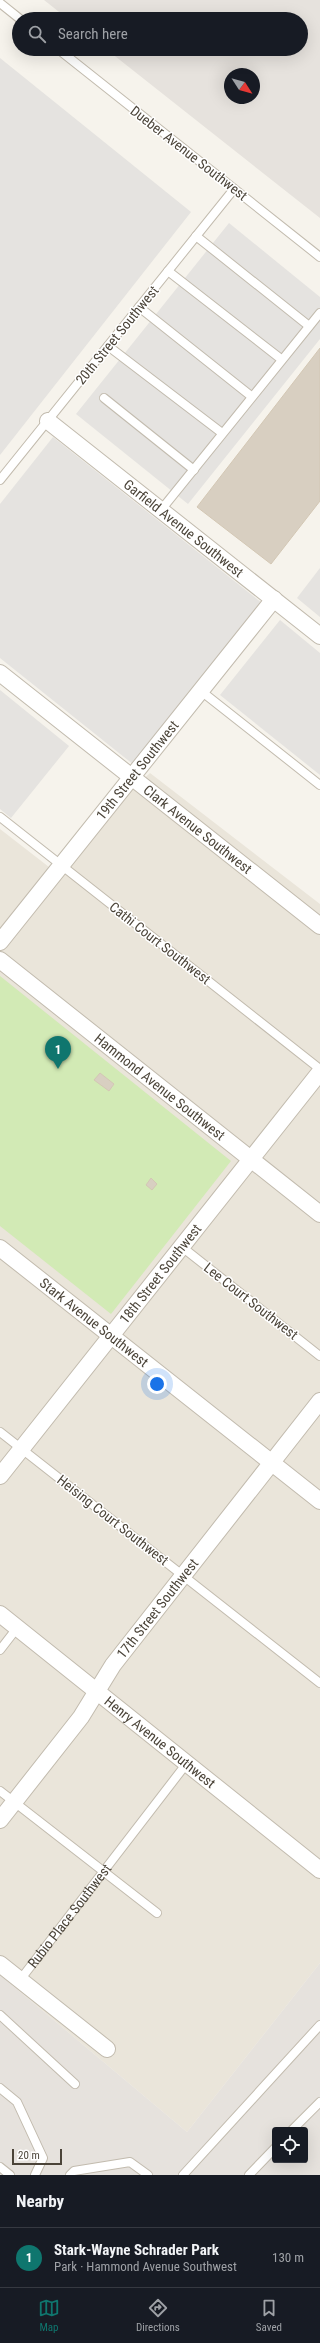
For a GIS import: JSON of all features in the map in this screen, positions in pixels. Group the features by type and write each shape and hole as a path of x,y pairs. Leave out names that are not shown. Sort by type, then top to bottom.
{"street":[{"name":"Garfield Avenue Southwest","path":"48,421 320,636"},
{"name":"19th Street Southwest","path":"0,942 274,599"},
{"name":"Clark Avenue Southwest","path":"0,673 320,926"},
{"name":"Hammond Avenue Southwest","path":"0,960 320,1214"},
{"name":"18th Street Southwest","path":"0,1476 112,1337 320,1070"},
{"name":"Stark Avenue Southwest","path":"0,1248 320,1501"},
{"name":"17th Street Southwest","path":"0,1820 81,1716 113,1665 182,1574 320,1401"},
{"name":"Henry Avenue Southwest","path":"0,1614 320,1870"},
{"path":"0,1964 20,1980"},
{"name":"Rubio Place Southwest","path":"20,1980 107,2049"}],"lane":[{"path":"0,3 12,13"},
{"name":"Dueber Avenue Southwest","path":"67,56 320,257"},
{"name":"20th Street Southwest","path":"0,480 234,189"},
{"path":"196,236 309,326"},
{"path":"168,271 282,359"},
{"path":"139,307 251,396"},
{"path":"161,510 251,396 320,312"},
{"path":"108,346 222,433"},
{"path":"104,398 194,470"},
{"path":"201,691 320,785"},
{"name":"Cathi Court Southwest","path":"0,817 320,1070"},
{"name":"Lee Court Southwest","path":"182,1247 320,1356"},
{"name":"Heising Court Southwest","path":"0,1432 320,1683"},
{"path":"0,1650 18,1628"},
{"name":"Rubio Place Southwest","path":"20,1980 187,1763"},
{"path":"0,1791 157,1913"},
{"path":"0,2015 75,2084"},
{"path":"183,2175 320,2025"},
{"path":"0,2088 17,2102 43,2158 35,2175"},
{"path":"295,2127 320,2102"},
{"path":"249,2175 272,2151"},
{"path":"70,2175 74,2171 130,2162 148,2175"},
{"path":"0,2167 10,2175"}],"shaded area":[{"path":"44,0 320,0 320,218 115,56 308,56 308,12 59,12"},
{"path":"0,58 191,212 0,455"},
{"path":"229,223 320,297 320,339 188,504 76,414"},
{"path":"53,437 262,603 134,765 0,658 0,504"},
{"path":"320,568 320,617 297,598"},
{"path":"280,620 320,653 320,775 220,695"},
{"path":"0,690 69,746 11,818 0,809"},
{"path":"150,773 320,904 320,1963 187,2132 0,1975 0,829 49,867"},
{"path":"320,1963 320,2175 0,2175 0,1975 187,2132"}],"green space":[{"path":"0,976 231,1161 111,1314 0,1226"}],"building":[{"path":"320,348 320,501 271,564 197,507"},
{"path":"100,1073 114,1084 109,1091 94,1080"},
{"path":"151,1178 157,1184 152,1190 146,1185"}],"place":[{"name":"Stark-Wayne Schrader Park","path":"58,1069"}]}
